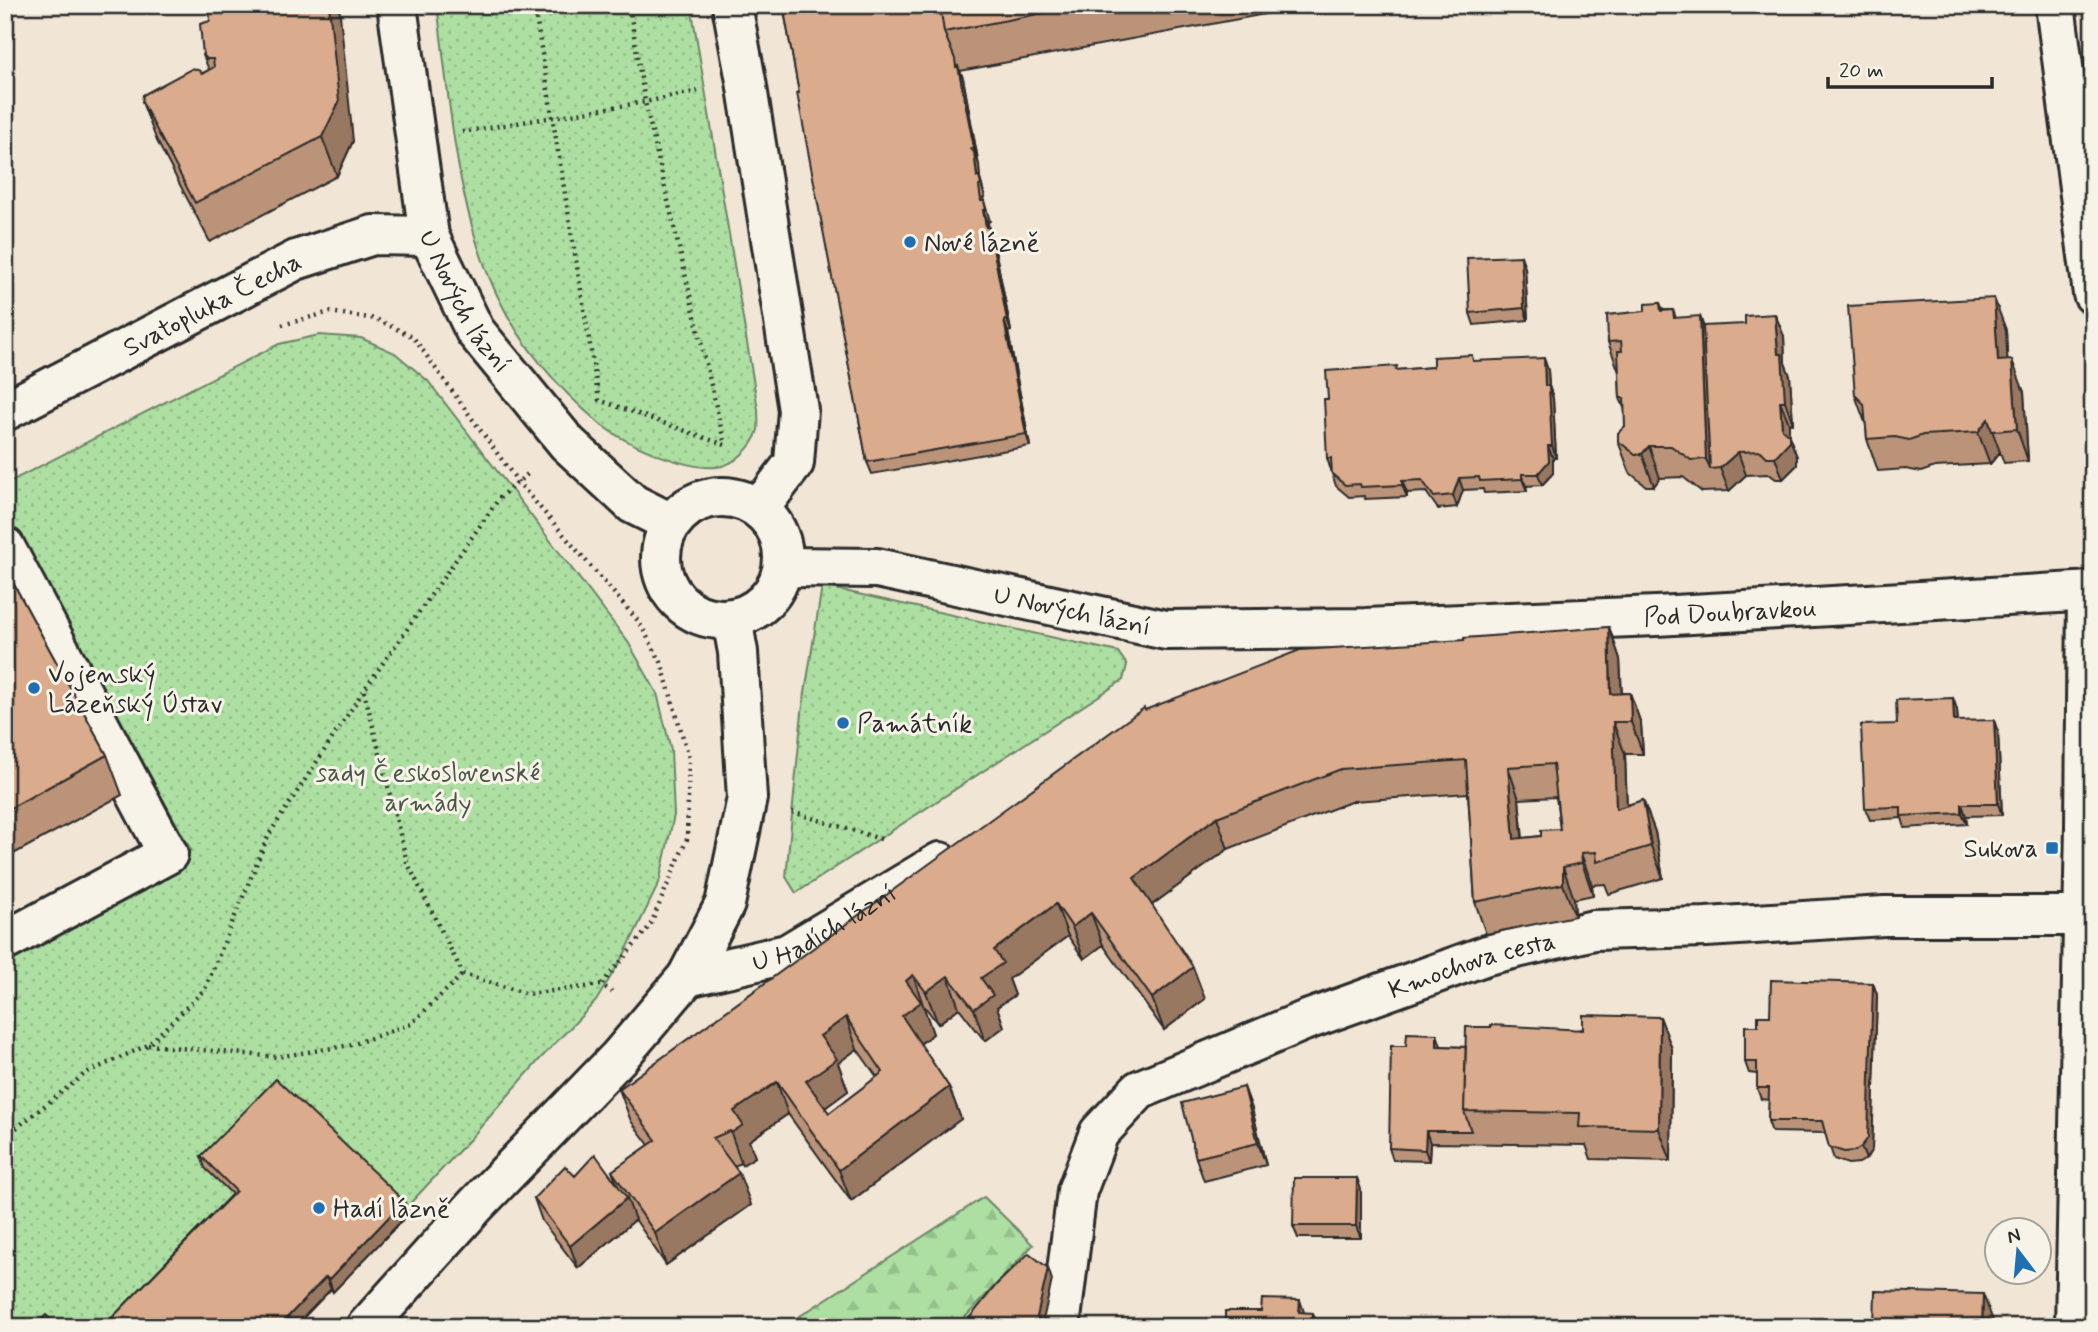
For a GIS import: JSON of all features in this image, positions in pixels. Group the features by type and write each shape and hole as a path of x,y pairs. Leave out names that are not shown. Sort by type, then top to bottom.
{"street":[{"name":"U Nových lázní","path":"397,5 429,236 475,331 568,443 633,504 671,523"},
{"path":"732,5 798,410 794,463 759,509"},
{"path":"2055,5 2093,294"},
{"name":"Svatopluka Čecha","path":"5,411 296,260 373,234 429,236"},
{"path":"722,497 742,500 759,509 774,525 782,545 783,567 774,591 756,609 732,619 708,618 687,608 670,591 662,569 662,545 671,523 686,509 703,500 722,497"},
{"path":"5,547 168,854 5,940"},
{"name":"U Nových lázní","path":"783,567 877,568 1166,630 1366,628"},
{"path":"2075,1327 2090,591"},
{"name":"Pod Doubravkou","path":"1366,628 1815,609 2090,591"},
{"path":"366,1327 475,1205 619,1057 687,977 725,904 747,798 738,652 732,619"},
{"path":"1276,665 1366,628"},
{"name":"U Hadích lázní","path":"687,977 787,954 957,851"},
{"name":"Kmochova cesta","path":"1060,1327 1077,1191 1099,1133 1139,1090 1304,1021 1487,955 1594,930 1706,927 1884,916 2082,916"}],"path":[{"path":"5,1137 86,1073 148,1045 205,989 268,836 363,690 501,496 568,443 599,400 534,5"},
{"path":"599,400 725,445 645,102 629,5"},
{"path":"416,139 645,102 746,81"},
{"path":"277,326 330,312 376,319 413,337 518,482 639,622 661,662 689,758 687,839 650,926 601,985 528,994 463,974 407,862 363,690"},
{"path":"5,464 18,458"},
{"path":"747,798 957,851"},
{"path":"148,1045 277,1057 351,1045 411,1024 463,974"}],"green space":[{"path":"437,5 691,5 758,409 755,436 747,449 736,459 723,466 703,467 672,460 623,439 599,423 569,395 541,364 517,331 497,295 483,261 463,189"},
{"name":"sady Československé armády","path":"319,335 361,338 395,353 428,381 628,642 657,693 671,750 674,815 659,883 624,955 596,1001 295,1327 5,1327 5,952 191,850 5,512 5,484 279,344"},
{"path":"822,586 1118,652 1127,665 1123,680 796,893 786,877 802,712"},
{"path":"984,1197 1033,1245 956,1327 783,1327"}],"building":[{"path":"209,5 329,5 339,102 322,137 195,203 142,102 143,95 193,68 202,74 214,67 213,59 207,59 203,55 200,24 210,21"},
{"name":"Nové lázně","path":"783,5 940,5 944,32 956,67 958,66 974,148 971,149 981,185 981,201 984,201 986,210 983,210 1007,320 1004,320 1026,434 867,462 797,93"},
{"path":"940,5 1086,5 944,32"},
{"path":"1521,256 1524,308 1470,313 1467,258"},
{"path":"1994,298 1998,361 2012,360 2017,429 1992,431 1988,419 1978,432 1923,435 1909,440 1895,437 1867,439 1864,404 1855,395 1848,306"},
{"path":"1660,303 1661,311 1673,310 1674,318 1700,316 1706,459 1691,460 1671,446 1649,446 1642,454 1635,454 1618,441 1618,433 1625,426 1624,398 1620,398 1618,351 1622,351 1621,341 1608,342 1607,315 1645,311 1645,304"},
{"path":"1775,314 1778,354 1782,354 1785,401 1780,401 1782,429 1789,435 1789,442 1775,457 1767,457 1761,451 1738,452 1720,468 1710,469 1703,326 1745,324 1745,316"},
{"path":"1472,355 1473,361 1544,358 1545,386 1549,386 1552,446 1548,446 1549,461 1538,474 1522,474 1522,479 1480,481 1479,477 1459,478 1453,495 1434,497 1422,480 1402,481 1402,485 1361,487 1360,484 1345,485 1332,474 1331,458 1327,458 1324,399 1328,399 1326,371 1397,366 1396,370 1433,367 1433,357"},
{"name":"Vojenský Lázeňský Ústav","path":"5,568 107,755 5,811"},
{"path":"1609,627 1611,694 1630,693 1631,722 1613,722 1616,809 1643,800 1651,846 1597,862 1596,852 1581,853 1582,863 1563,867 1563,884 1475,902 1466,760 1341,769 1217,817 1134,878 1193,967 1152,998 1091,913 1072,927 1056,904 994,950 1003,963 981,978 993,995 974,1009 948,976 926,992 913,975 906,981 921,1002 902,1016 949,1087 839,1170 777,1082 734,1111 743,1125 731,1133 730,1131 713,1138 739,1173 655,1233 612,1171 656,1140 619,1089 1144,708 1145,710 1300,650","holes":["1553,764 1560,829 1541,830 1541,836 1514,839 1508,767","846,1017 883,1072 829,1113 806,1081 837,1059 820,1036"]},
{"path":"1953,698 1954,721 1994,720 1998,804 1962,804 1962,813 1901,816 1901,807 1865,808 1861,725 1897,724 1896,700"},
{"path":"1771,980 1873,983 1868,1138 1855,1151 1844,1152 1829,1147 1822,1121 1768,1121 1769,1088 1757,1088 1757,1062 1745,1062 1745,1026 1758,1026 1758,1016 1770,1016"},
{"path":"1583,1015 1660,1017 1659,1129 1579,1127 1580,1113 1464,1111 1466,1027 1491,1025 1583,1030"},
{"path":"1407,1033 1437,1034 1437,1046 1466,1047 1464,1111 1471,1131 1426,1131 1425,1150 1389,1148 1391,1046 1406,1046"},
{"name":"Hadí lázně","path":"276,1079 404,1201 329,1280 326,1277 278,1327 103,1327 236,1191 201,1156"},
{"path":"1244,1087 1258,1143 1196,1158 1182,1103"},
{"path":"595,1154 627,1198 570,1246 534,1198 565,1166 575,1176"},
{"path":"1294,1178 1357,1178 1356,1226 1293,1226"},
{"path":"1029,1253 1048,1268 1037,1317 1040,1320 1035,1327 962,1327 996,1285"},
{"path":"1875,1291 1983,1294 1982,1327 1874,1327"},
{"path":"1262,1299 1300,1300 1299,1312 1313,1313 1313,1327 1225,1327 1225,1311 1261,1311"},
{"path":"46,1315 58,1327 34,1327"},
{"path":"1333,1321 1372,1322 1372,1327 1333,1327"}],"place":[{"name":"Nové lázně","path":"910,242"},
{"name":"Vojenský Lázeňský Ústav","path":"34,688"},
{"name":"Památník","path":"843,723"},
{"name":"Sukova","path":"2052,848"},
{"name":"Hadí lázně","path":"319,1208"}]}
